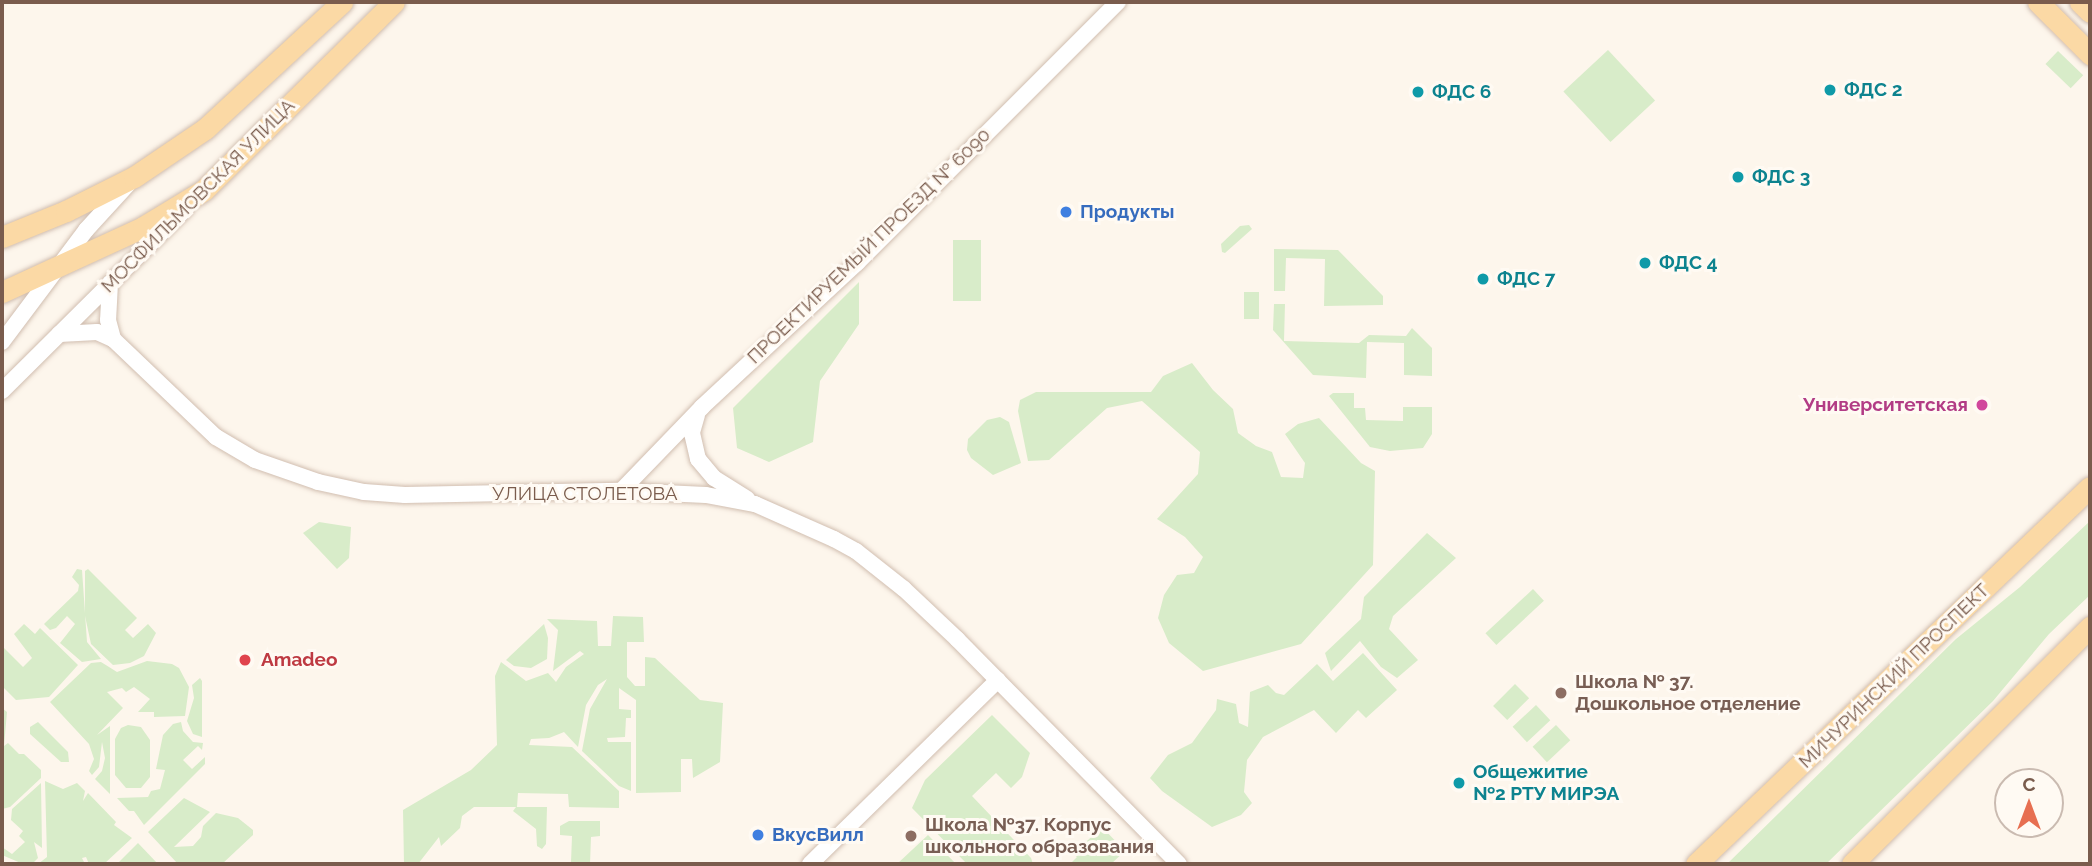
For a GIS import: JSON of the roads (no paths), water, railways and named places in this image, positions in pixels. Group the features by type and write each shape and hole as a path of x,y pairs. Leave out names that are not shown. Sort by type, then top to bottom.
{"main road":[{"name":"МОСФИЛЬМОВСКАЯ УЛИЦА","path":"134,177 205,129 342,2"},
{"name":"МОСФИЛЬМОВСКАЯ УЛИЦА","path":"204,190 394,2"},
{"path":"2039,2 2090,54"},
{"path":"2080,2 2090,12"},
{"path":"2,237 66,211 134,177"},
{"path":"2,292 143,227 204,190"},
{"name":"МИЧУРИНСКИЙ ПРОСПЕКТ","path":"1696,864 2082,501 2090,487"},
{"path":"1852,864 2090,627"}],"street":[{"name":"ПРОЕКТИРУЕМЫЙ ПРОЕЗД № 6090","path":"621,491 698,413 856,263 1118,2"},
{"name":"МОСФИЛЬМОВСКАЯ УЛИЦА","path":"2,342 58,267 134,177"},
{"name":"МОСФИЛЬМОВСКАЯ УЛИЦА","path":"2,391 204,190"},
{"path":"110,283 108,320 113,339"},
{"path":"59,334 97,332 113,339"},
{"name":"УЛИЦА СТОЛЕТОВА","path":"113,339 216,437 255,460 318,482 364,492 405,495 621,491 706,495 755,504 856,551 904,589 998,680 1179,864"},
{"path":"698,413 692,433 698,459 713,478 755,504"},
{"path":"810,864 998,680"}],"place":[{"name":"ФДС 2","path":"1830,90"},
{"name":"ФДС 6","path":"1418,92"},
{"name":"ФДС 3","path":"1738,177"},
{"name":"Продукты","path":"1066,212"},
{"name":"ФДС 4","path":"1645,263"},
{"name":"ФДС 7","path":"1483,279"},
{"name":"Университетская","path":"1982,405"},
{"name":"Amadeo","path":"245,660"},
{"name":"Школа № 37. Дошкольное отделение","path":"1561,693"},
{"name":"Общежитие №2 РТУ МИРЭА","path":"1459,783"},
{"name":"ВкусВилл","path":"758,835"},
{"name":"Школа №37. Корпус школьного образования","path":"911,836"}]}
